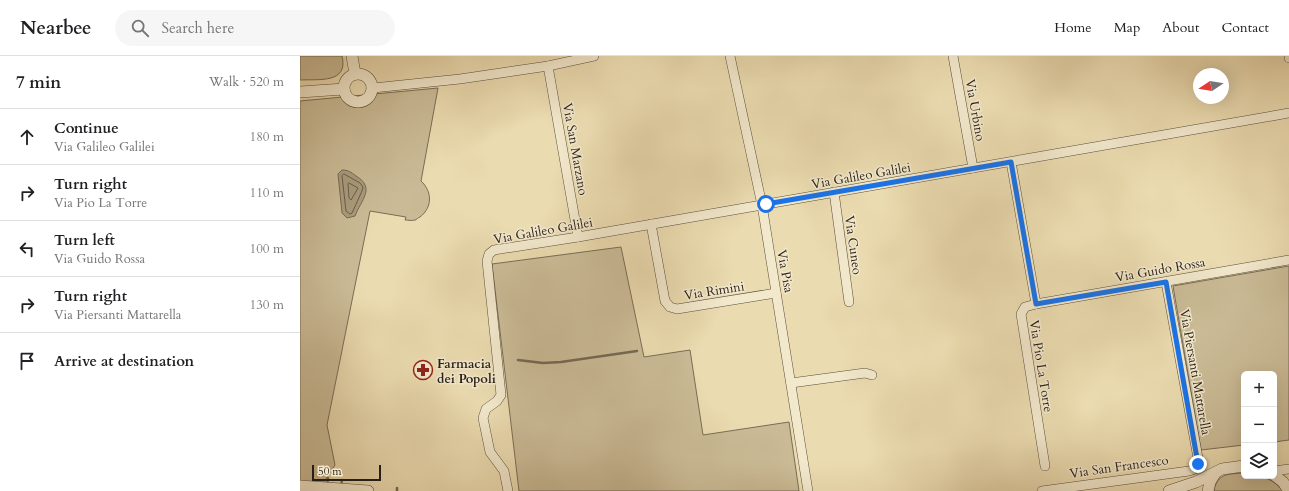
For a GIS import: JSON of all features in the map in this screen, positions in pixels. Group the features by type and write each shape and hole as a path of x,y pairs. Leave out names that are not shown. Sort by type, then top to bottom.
{"street":[{"path":"352,56 355,74"},
{"path":"373,88 460,79 548,66 594,56"},
{"name":"Via Pisa","path":"730,56 762,205 808,491"},
{"name":"Via Urbino","path":"953,56 973,168"},
{"name":"Via San Marzano","path":"548,66 578,237"},
{"path":"355,74 360,74 367,77 372,83 373,88 370,97 362,102 357,102 348,98 344,85 348,78 355,74"},
{"path":"300,92 344,89"},
{"name":"Via Galileo Galilei","path":"506,488 504,470 490,452 483,418 486,409 497,401 501,395 487,261 488,256 496,249 578,237 1289,113"},
{"name":"Via Pio La Torre","path":"1011,162 1036,304 1025,307 1021,314 1045,466"},
{"name":"Via Cuneo","path":"834,192 848,302"},
{"name":"Via Rimini","path":"651,224 665,301 670,307 677,309 776,293"},
{"name":"Via Guido Rossa","path":"1036,304 1289,260"},
{"name":"Via Piersanti Mattarella","path":"1166,282 1198,458 1198,466"},
{"path":"791,383 865,372 872,375"},
{"name":"Via San Francesco","path":"1042,491 1189,471 1198,466"},
{"path":"1169,491 1196,482 1216,471 1241,466"},
{"path":"1277,471 1289,469"},
{"path":"1208,491 1211,479 1216,471"},
{"path":"1277,477 1283,482 1289,491"},
{"path":"300,486 368,491"}],"shaded area":[{"path":"300,56 342,56 343,65 337,76 323,79 300,80"},
{"path":"438,88 421,181 425,185 429,194 429,204 424,213 415,220 405,220 406,217 370,211 327,425 335,465 322,485 300,484 300,101"},
{"path":"621,247 644,357 690,350 703,435 789,422 799,491 519,491 492,264"},
{"path":"1289,266 1289,440 1277,442 1277,371 1241,371 1241,445 1201,450 1173,286"},
{"path":"1241,473 1241,479 1268,479 1279,486 1283,491 1214,491 1218,481 1229,474"}],"water":[{"path":"342,170 353,173 362,181 366,190 355,216 347,218 342,213 338,174"}],"waterway":[{"path":"518,360 543,363 561,362 637,351"},
{"path":"327,485 328,478"},
{"path":"341,486 342,480"}],"place":[{"name":"Farmacia dei Popoli","path":"423,370"}],"route":[{"path":"766,204 1011,162 1036,304 1166,282 1198,464"}]}
